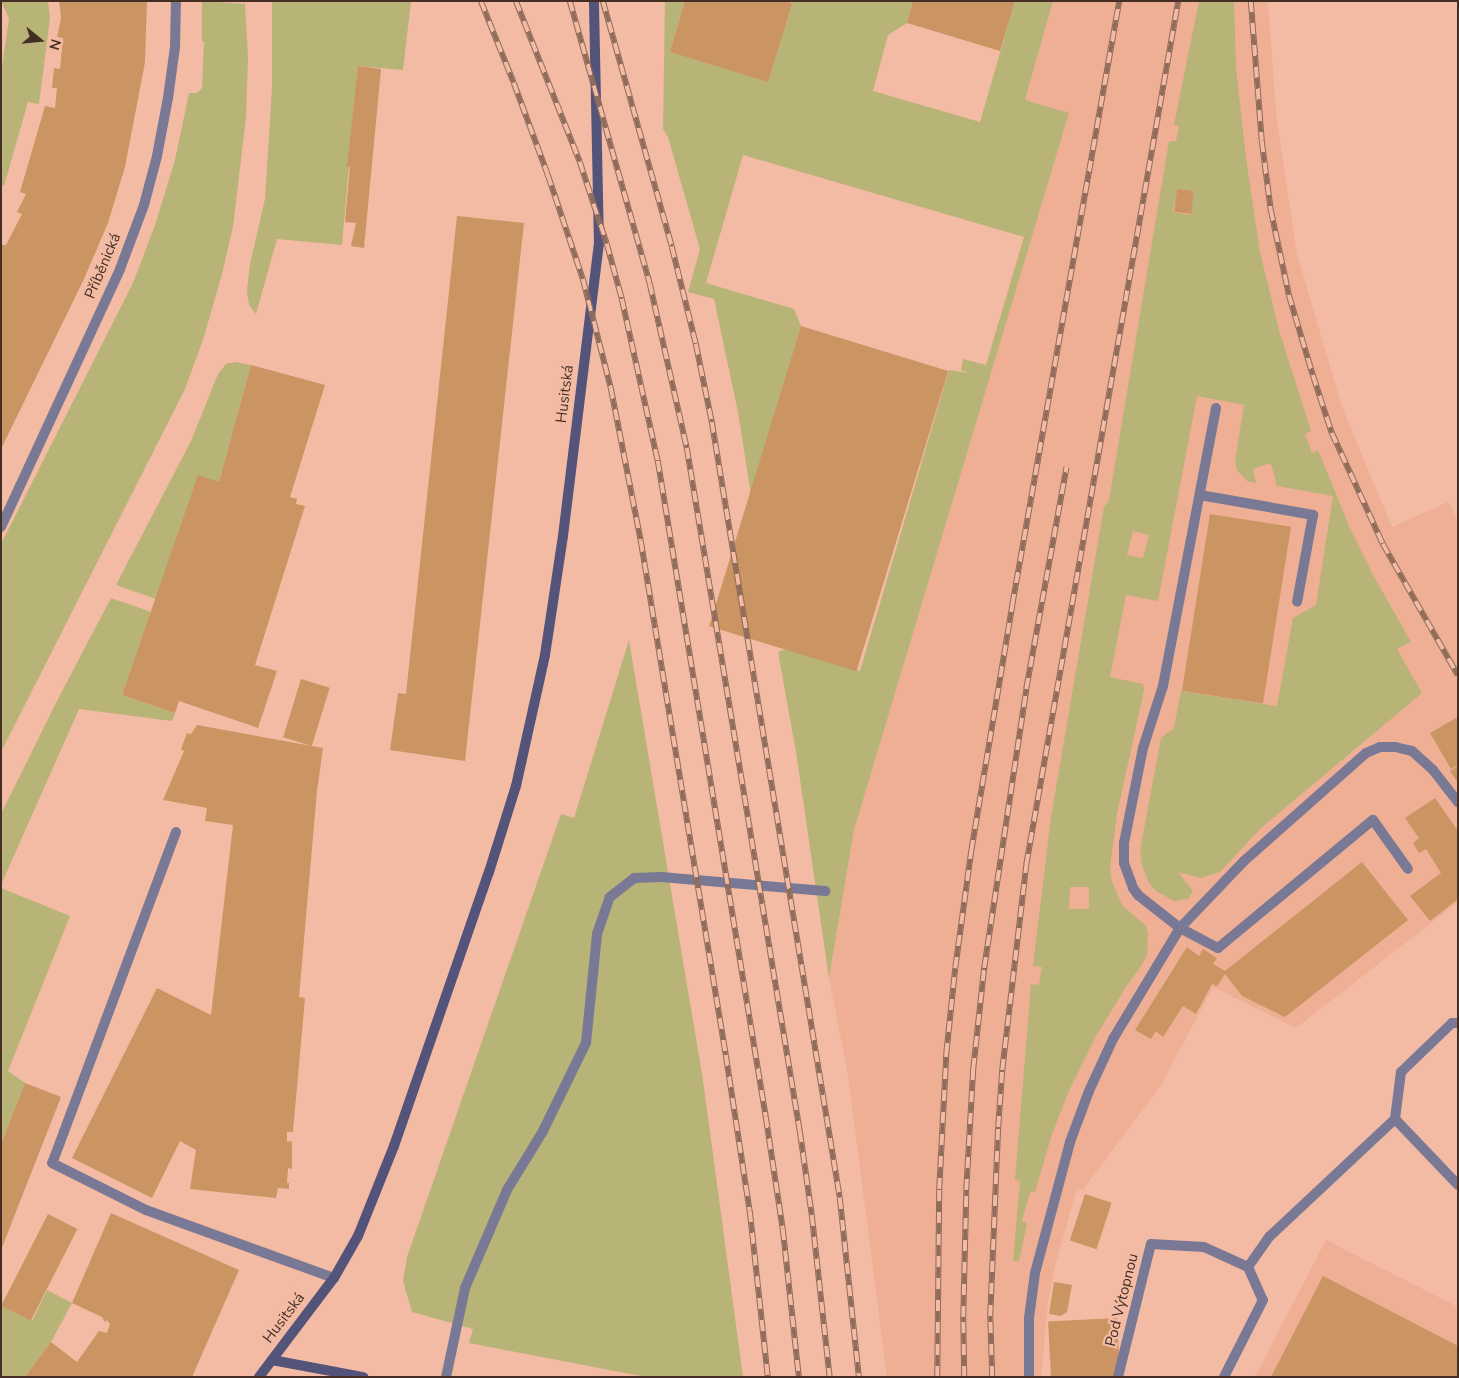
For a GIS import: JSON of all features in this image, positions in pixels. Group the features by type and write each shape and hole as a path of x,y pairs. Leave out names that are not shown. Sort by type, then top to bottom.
{"main road":[{"name":"Husitská","path":"259,1377 334,1278 358,1236 394,1146 489,872 516,786 547,636 562,536 599,244 594,1"},
{"path":"272,1360 363,1377"}],"street":[{"name":"Příběnická","path":"1,527 120,269 144,205 157,156 168,98 175,47 176,1"},
{"path":"1216,408 1163,686 1143,748 1124,853 1124,863 1130,881 1138,895 1180,928 1218,948 1373,820 1408,869"},
{"path":"1200,495 1313,515 1297,602"},
{"path":"1029,1377 1029,1318 1035,1273 1070,1142 1089,1091 1113,1039 1180,928 1244,861 1366,753 1380,747 1395,747 1412,751 1433,770 1458,802"},
{"path":"176,832 52,1163 146,1210 334,1278"},
{"path":"446,1377 465,1288 507,1190 543,1131 586,1044 597,934 610,897 634,878 661,876 824,891"},
{"path":"1224,1377 1263,1300 1248,1267 1270,1236 1395,1119 1401,1072 1452,1023 1458,1023"},
{"path":"1395,1119 1458,1185"},
{"name":"Pod Výtopnou","path":"1118,1377 1151,1244 1204,1247 1248,1267"}],"shaded area":[{"path":"1,1 48,1 50,18 39,104 28,102 4,186 1,185 1,75 9,18"},
{"path":"202,1 245,4 248,57 246,117 233,227 222,274 203,340 185,389 1,752 1,544 133,283 155,225 175,160 189,93 197,93 202,88 204,42 202,41"},
{"path":"272,1 411,1 403,70 358,66 342,245 277,239 256,314 249,305 247,291 250,264 265,199 272,88"},
{"path":"665,1 685,1 670,52 768,81 792,4 787,1 913,1 907,23 888,35 873,91 980,122 1015,1 1053,1 1025,100 1069,113 854,830 829,978 796,752 778,652 786,649 860,671 949,370 969,373 961,370 963,359 986,365 1024,237 743,155 706,283 794,309 801,326 751,495 738,412 714,299 688,292 700,249 668,137 663,129"},
{"path":"1053,1 1268,1 1276,114 1297,254 1342,407 1392,527 1448,502 1458,520 1458,902 1296,1028 1213,987 1160,1087 1083,1190 1077,1188 1055,1266 1048,1302 1041,1377 887,1377 848,1075 829,978 854,830 1069,113 1025,100"},
{"path":"1199,1 1234,1 1236,68 1246,158 1260,252 1279,330 1311,431 1305,434 1312,453 1318,450 1349,526 1373,575 1411,642 1397,649 1422,693 1261,828 1220,872 1201,878 1178,872 1193,891 1188,899 1174,901 1156,891 1149,883 1142,865 1140,851 1161,738 1174,728 1181,691 1277,706 1293,618 1316,605 1333,496 1277,486 1271,463 1253,469 1256,483 1247,481 1237,470 1235,461 1244,405 1197,396 1158,601 1126,595 1110,677 1143,684 1144,690 1117,814 1110,868 1112,882 1122,905 1146,926 1148,935 1147,954 1142,965 1096,1036 1068,1093 1052,1134 1035,1192 1031,1191 1028,1199 1022,1221 1027,1223 1019,1261 1013,1261 1020,1181 1015,1180 1031,984 1039,985 1042,967 1033,966 1051,817 1104,507 1109,500 1169,141 1176,141 1179,126 1174,125","holes":["1177,189 1194,191 1190,215 1173,212","1133,531 1149,535 1143,558 1127,555","1070,887 1089,887 1089,909 1069,909"]},
{"path":"235,362 251,365 219,482 198,476 156,599 116,585 191,441 218,374 226,364"},
{"path":"111,598 151,612 122,695 175,713 172,721 79,709 1,885 1,814"},
{"path":"629,640 703,1080 743,1377 646,1377 469,1343 473,1329 412,1312 403,1281 407,1257 561,814 574,818"},
{"path":"1,888 70,916 8,1071 25,1083 1,1144"},
{"path":"1326,1240 1458,1307 1458,1377 1255,1377"},
{"path":"47,1290 72,1303 51,1342 25,1377 1,1377 1,1297 4,1307 32,1321"}],"building":[{"path":"59,1 147,1 145,62 125,167 108,223 84,279 1,449 1,245 6,245 22,214 17,212 26,194 20,192 45,106 55,108 57,88 52,88 54,68 60,69 63,38 57,37 61,18"},
{"path":"685,1 787,1 792,4 768,82 670,52"},
{"path":"913,1 1015,1 1000,51 907,23"},
{"path":"358,66 381,69 364,248 351,246 356,223 345,222 350,167 347,167"},
{"path":"1177,189 1194,191 1191,214 1174,212"},
{"path":"457,216 524,223 465,761 390,750 398,693 406,694"},
{"path":"801,326 948,371 856,671 709,626"},
{"path":"251,365 325,385 290,497 297,499 296,504 305,506 255,665 277,671 258,728 179,701 175,713 122,695 198,475 219,482"},
{"path":"1210,514 1291,527 1263,704 1182,691"},
{"path":"301,679 330,688 312,746 283,737"},
{"path":"1456,718 1458,721 1458,765 1451,769 1430,733"},
{"path":"197,725 323,748 317,791 299,997 305,998 293,1132 287,1132 287,1142 292,1141 292,1169 288,1168 287,1183 289,1183 289,1189 278,1188 276,1198 190,1189 196,1150 180,1141 152,1198 72,1158 157,988 211,1015 233,825 205,821 207,808 163,800 184,751 181,749 187,733 191,734"},
{"path":"1458,766 1458,783 1450,771"},
{"path":"1435,798 1458,831 1458,899 1430,921 1410,896 1441,873 1426,849 1419,853 1413,843 1419,838 1405,818"},
{"path":"1362,862 1408,920 1285,1017 1242,996 1225,974 1217,986 1212,984 1196,1014 1183,1006 1163,1037 1156,1031 1151,1039 1135,1030 1187,947 1199,956 1203,949 1217,958 1213,964 1225,971"},
{"path":"25,1083 61,1097 1,1250 1,1144"},
{"path":"1085,1194 1112,1203 1096,1249 1070,1241"},
{"path":"111,1213 239,1270 192,1377 25,1377 51,1342 77,1362 99,1331 107,1333 110,1324 107,1320 105,1322 102,1317 72,1303"},
{"path":"48,1214 77,1229 31,1321 1,1306"},
{"path":"1323,1276 1458,1346 1458,1377 1271,1377"},
{"path":"1054,1282 1072,1285 1067,1312 1061,1316 1049,1314"},
{"path":"1117,1318 1120,1377 1051,1377 1048,1322"}],"railway":[{"path":"481,1 548,175 583,279 611,388 641,541 726,1055 750,1211 768,1377"},
{"path":"516,1 580,162 607,244 622,299 658,461 766,1117 783,1229 799,1377"},
{"path":"570,1 650,284 687,448 800,1131 812,1215 830,1377"},
{"path":"603,1 672,247 696,344 712,422 840,1198 859,1377"},
{"path":"937,1377 939,1189 946,1054 955,968 971,851 1012,605 1119,1"},
{"path":"992,1377 990,1316 998,1127 1002,1070 1026,865 1178,1"},
{"path":"1251,1 1262,141 1271,210 1289,295 1313,375 1332,433 1383,544 1458,675"},
{"path":"964,1377 963,1317 966,1190 973,1069 984,968 1026,689 1066,468"}]}
